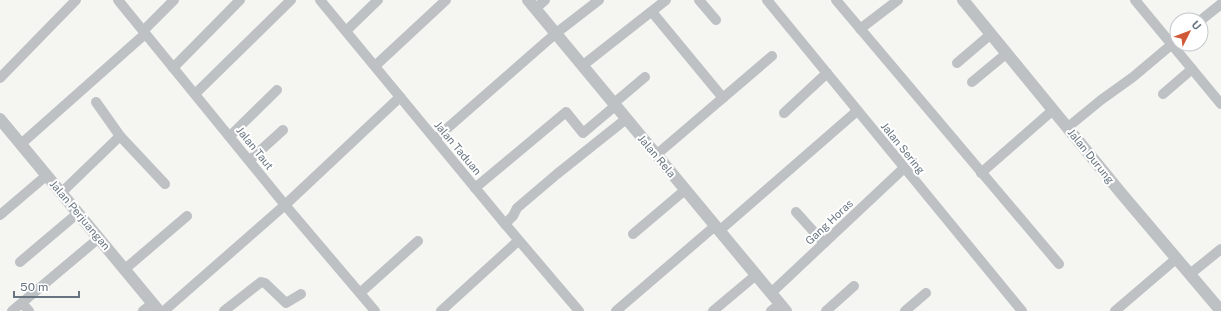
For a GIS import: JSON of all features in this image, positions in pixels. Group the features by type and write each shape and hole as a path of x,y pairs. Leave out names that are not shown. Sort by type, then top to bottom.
{"street":[{"path":"0,78 76,0"},
{"name":"Jalan Taut","path":"118,0 250,160 285,205 375,311"},
{"path":"21,144 144,33 174,0"},
{"path":"173,68 240,0"},
{"path":"195,94 291,0"},
{"name":"Jalan Taduan","path":"320,0 518,241 578,311"},
{"path":"346,31 378,0"},
{"path":"375,66 446,0"},
{"path":"532,4 545,0"},
{"path":"435,139 556,34 599,0"},
{"path":"582,66 666,0"},
{"path":"699,0 716,20"},
{"name":"Jalan Sering","path":"767,0 1021,311"},
{"path":"836,0 1059,264"},
{"path":"860,29 898,0"},
{"name":"Jalan Durung","path":"963,0 1221,311"},
{"path":"1135,0 1169,37"},
{"name":"Jalan Rela","path":"532,4 656,156 771,293 779,309"},
{"path":"1209,14 1221,4"},
{"path":"652,12 723,98"},
{"path":"957,62 991,34"},
{"path":"1068,127 1133,77 1169,46"},
{"path":"1181,52 1192,69 1221,104"},
{"path":"972,82 1006,53"},
{"path":"656,156 772,56"},
{"path":"1163,94 1192,69"},
{"path":"784,113 827,73"},
{"path":"475,188 566,112 583,133 645,77"},
{"path":"230,136 277,90"},
{"path":"164,311 285,205 400,97"},
{"path":"96,102 120,136 165,184"},
{"path":"981,173 1053,110"},
{"path":"616,311 857,111"},
{"path":"505,224 513,216 517,208 626,119"},
{"name":"Jalan Perjuangan","path":"0,120 156,307"},
{"path":"250,160 283,130"},
{"path":"61,192 120,136"},
{"name":"Gang Horas","path":"771,293 904,168"},
{"path":"0,215 47,175"},
{"path":"633,234 685,190"},
{"path":"796,212 824,243"},
{"path":"20,262 78,213"},
{"path":"125,269 187,216"},
{"path":"12,311 99,238"},
{"path":"360,293 418,241"},
{"path":"441,311 518,241"},
{"path":"1190,274 1221,248"},
{"path":"1115,311 1177,258"},
{"path":"713,311 756,275"},
{"path":"224,311 261,282 286,303 301,294"},
{"path":"826,311 854,286"},
{"path":"905,311 926,293"},
{"path":"22,303 29,311"},
{"path":"143,311 156,307"}]}
